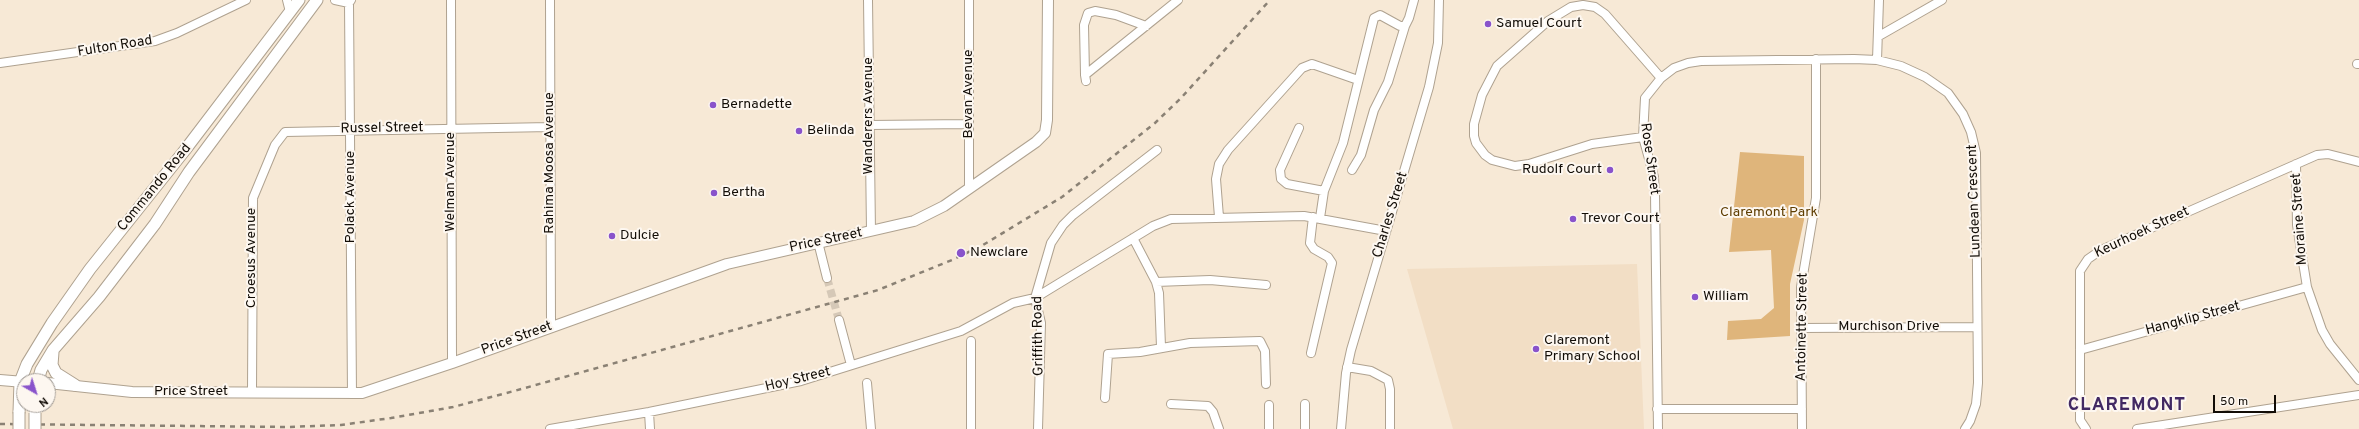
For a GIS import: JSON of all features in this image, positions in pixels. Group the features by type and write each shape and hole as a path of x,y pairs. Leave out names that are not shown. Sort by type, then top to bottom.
{"main road":[{"name":"Commando Road","path":"24,373 27,364 52,323 90,269 185,150 299,0"},
{"name":"Commando Road","path":"40,373 53,350 99,297 155,224 189,172 317,0"},
{"path":"53,350 51,359 53,369 61,377 75,385"},
{"name":"Commando Road","path":"19,413 19,429"},
{"path":"35,429 36,413"}],"street":[{"name":"Fulton Road","path":"0,63 155,42 178,33 246,0"},
{"path":"286,0 290,12"},
{"path":"335,0 350,2"},
{"name":"Welman Avenue","path":"451,0 452,363"},
{"name":"Rahima Moosa Avenue","path":"550,0 551,326"},
{"name":"Wanderers Avenue","path":"868,0 871,231"},
{"name":"Bevan Avenue","path":"968,0 969,188"},
{"path":"969,188 1036,142 1045,133 1047,120 1048,0"},
{"path":"1146,26 1116,15 1095,11 1088,13 1084,24 1086,78 1178,0"},
{"path":"1352,170 1361,156 1374,110 1388,82 1414,0"},
{"name":"Charles Street","path":"1341,429 1347,367 1429,86 1438,43 1439,0"},
{"path":"1876,60 1879,36 1879,0"},
{"path":"1879,36 1942,0"},
{"name":"Polack Avenue","path":"350,2 352,394"},
{"path":"1643,137 1592,144 1529,164 1515,166 1492,160 1485,155 1478,146 1474,136 1474,124 1482,94 1497,66 1548,21 1571,7 1583,5 1595,7 1605,14 1661,78"},
{"path":"1311,353 1332,263 1328,257 1314,249 1310,243 1324,190 1343,143 1375,16 1380,15 1400,26 1405,26"},
{"name":"Lundean Crescent","path":"1816,59 1876,60 1901,66 1925,77 1948,93 1963,114 1971,132 1976,153 1978,383 1976,404 1965,429"},
{"name":"Rose Street","path":"1658,429 1655,194 1651,165 1643,137 1645,98 1661,78 1674,68 1701,60 1816,59"},
{"name":"Antoinette Street","path":"1802,429 1803,271 1816,198 1816,59"},
{"path":"1219,217 1216,179 1218,164 1228,150 1302,68 1312,64 1358,80"},
{"path":"869,125 969,124"},
{"name":"Russel Street","path":"285,132 351,129 550,127"},
{"path":"1299,128 1280,170 1280,179 1287,184 1324,190"},
{"name":"Croesus Avenue","path":"252,392 253,198 275,145 285,132"},
{"name":"Griffith Road","path":"1038,429 1041,323 1035,298 1043,277 1051,243 1063,225 1157,150"},
{"name":"Keurhoek Street","path":"2086,429 2080,420 2080,271 2083,263 2092,254 2296,164 2323,154 2359,162"},
{"name":"Moraine Street","path":"2296,164 2298,233 2307,287 2322,330 2330,344 2359,380"},
{"name":"Price Street","path":"56,384 132,392 352,394 374,390 727,264 925,217 969,188"},
{"name":"Hoy Street","path":"551,429 649,412 801,381 961,330 1013,303 1035,298 1153,226 1171,219 1219,217 1316,218 1386,231"},
{"path":"1133,238 1156,282 1160,293 1160,347"},
{"path":"818,242 827,278"},
{"path":"1156,282 1205,280 1266,285"},
{"name":"Hangklip Street","path":"2080,350 2307,287"},
{"path":"839,320 851,365"},
{"name":"Murchison Drive","path":"1802,328 1977,327"},
{"path":"971,341 971,429"},
{"path":"1105,398 1105,366 1108,354 1131,354 1160,347 1223,341 1260,341 1265,351 1266,384"},
{"path":"1347,367 1375,372 1388,380 1390,389 1390,429"},
{"path":"0,380 16,381"},
{"path":"867,383 871,429"},
{"path":"2137,429 2359,395"},
{"path":"1171,404 1208,406 1213,412 1219,429"},
{"path":"1305,404 1305,429"},
{"path":"1269,405 1269,429"},
{"path":"1657,409 1802,409"},
{"path":"649,412 650,429"}],"shaded area":[{"name":"Claremont Primary School","path":"1637,264 1644,429 1453,429 1407,269"}],"green space":[{"name":"Claremont Park","path":"1740,152 1804,156 1804,220 1790,284 1790,336 1727,340 1728,321 1761,319 1774,308 1771,250 1729,252"}],"tunnel":[{"path":"827,278 839,320"}],"railway":[{"path":"0,424 288,427 341,425 391,418 453,407 514,391 878,290 952,260 983,245 1062,197 1155,123 1181,98 1270,0"}],"place":[{"name":"Samuel Court","path":"1488,24"},
{"name":"Bernadette","path":"713,105"},
{"name":"Belinda","path":"799,131"},
{"name":"Rudolf Court","path":"1610,170"},
{"name":"Bertha","path":"714,193"},
{"name":"Trevor Court","path":"1573,219"},
{"name":"Dulcie","path":"612,236"},
{"name":"Newclare","path":"961,253"},
{"name":"William","path":"1695,297"},
{"name":"Claremont Primary School","path":"1536,349"}],"district":[{"name":"CLAREMONT","path":"2127,406"}]}
